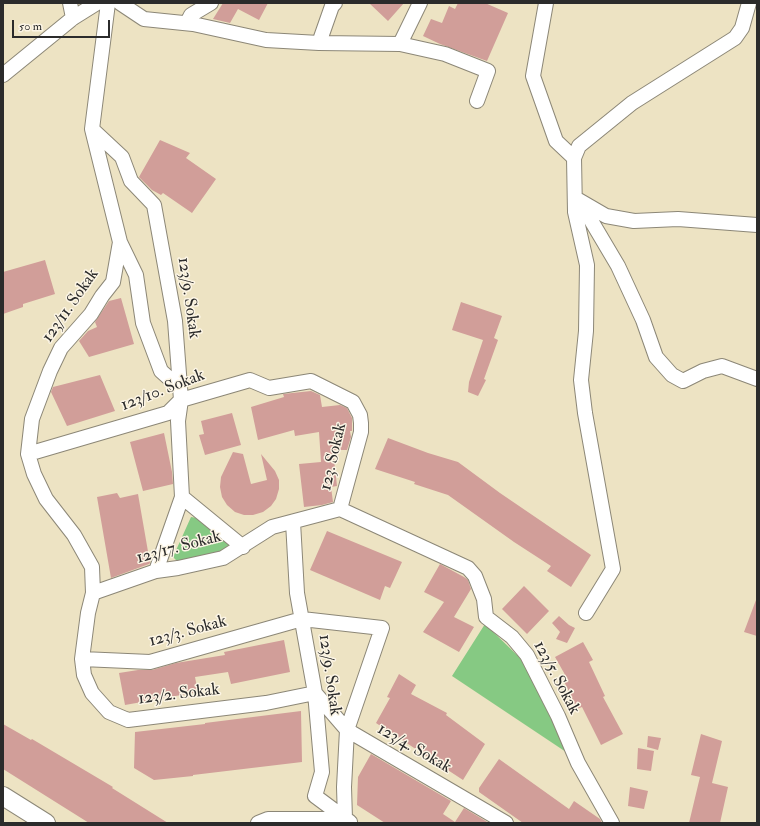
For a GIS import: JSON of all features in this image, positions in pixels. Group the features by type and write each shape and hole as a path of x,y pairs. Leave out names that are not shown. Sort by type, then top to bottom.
{"main road":[{"path":"3,796 46,823"}],"street":[{"path":"70,3 73,18"},
{"path":"3,75 73,18 97,3"},
{"name":"123/11. Sokak","path":"82,659 85,628 93,592 92,567 74,535 46,499 34,474 28,454 32,419 50,371 61,348 91,314 113,282 120,242 92,129 108,3"},
{"path":"120,3 144,18 187,23 266,40 319,43 400,44 445,54 488,71 477,101"},
{"path":"187,23 191,14 212,3"},
{"path":"319,43 332,6 335,3"},
{"path":"400,44 420,3"},
{"path":"546,3 533,76 556,141 574,158"},
{"path":"586,613 613,569 586,420 581,380 586,331 587,265 575,205 574,158 580,146 632,103 734,38 742,28 748,3"},
{"name":"123/9. Sokak","path":"92,129 122,157 131,181 154,205 175,321 181,394 178,421 182,497 156,571"},
{"path":"575,205 606,216 634,221 678,220 757,226"},
{"path":"575,205 589,217 618,266 643,320 656,357 672,375 683,381 703,370 722,366 757,379"},
{"path":"120,242 136,275 143,323 161,372 181,394"},
{"name":"123/10. Sokak","path":"28,454 168,413 181,394 250,380 269,388 311,381"},
{"name":"123. Sokak","path":"311,381 353,402 360,415 361,432 340,509 414,543"},
{"path":"182,497 242,547"},
{"name":"123/17. Sokak","path":"93,592 156,571 178,568 223,558 272,527 340,509"},
{"name":"123/9. Sokak","path":"293,522 297,592 315,693 322,772 315,796 346,822"},
{"name":"123/5. Sokak","path":"414,543 468,568 475,576 484,599 486,617 512,637 528,655 558,716 578,763 612,823"},
{"path":"258,823 268,819 346,822 344,787 347,730 382,628 302,619"},
{"name":"123/3. Sokak","path":"82,659 150,662 302,619"},
{"name":"123/2. Sokak","path":"82,659 84,675 92,693 108,712 128,720 266,703 315,693"},
{"name":"123/4. Sokak","path":"315,693 347,730 506,823"}],"green space":[{"path":"191,517 197,518 231,545 225,552 178,562 173,557"},
{"path":"485,624 525,664 569,754 452,676"}],"building":[{"path":"223,3 268,3 259,20 238,9 230,23 213,19"},
{"path":"369,3 404,3 388,21"},
{"path":"458,3 485,3 508,13 487,61 440,44 423,36 431,19 442,23 449,6 455,9"},
{"path":"160,140 190,153 186,158 216,179 192,213 163,193 161,195 152,190 139,177"},
{"path":"45,260 55,294 23,304 23,307 3,314 3,272"},
{"path":"121,298 134,344 89,357 79,341 88,331 97,327 95,322 109,301"},
{"path":"461,302 502,316 494,338 498,340 484,379 486,380 478,396 468,392 469,382 483,340 452,330"},
{"path":"100,375 115,411 67,426 51,392 53,387"},
{"path":"311,391 320,395 322,407 340,405 347,408 352,418 352,431 350,431 351,437 347,450 333,450 337,486 331,487 333,502 304,507 299,464 321,462 319,432 295,436 294,430 258,440 251,407 284,397 283,394"},
{"path":"232,413 241,445 205,455 199,435 204,434 201,421"},
{"path":"164,433 173,484 143,491 130,442"},
{"path":"388,438 428,453 458,462 500,493 591,555 571,587 547,571 551,566 514,542 448,495 375,469"},
{"path":"233,452 243,454 251,484 267,480 261,454 275,471 279,480 279,489 276,499 271,506 263,512 253,515 244,515 235,512 227,505 222,497 220,487 221,477"},
{"path":"117,493 120,498 138,494 150,563 111,578 97,497"},
{"path":"327,531 402,562 390,588 385,586 380,600 310,570"},
{"path":"440,564 468,580 471,589 454,617 474,627 459,652 423,632 444,602 424,592"},
{"path":"524,586 549,611 527,634 502,609"},
{"path":"757,600 757,636 744,632"},
{"path":"559,616 575,628 567,643 556,639 560,632 552,623"},
{"path":"284,640 290,672 231,684 228,672 195,677 198,692 125,705 119,673 138,670 152,670 176,663 225,655 224,652"},
{"path":"583,642 593,660 589,662 605,696 603,697 623,734 601,745 582,707 577,709 564,681 568,680 555,657"},
{"path":"399,674 416,685 411,694 447,713 446,715 485,744 463,780 376,723 390,698 387,697"},
{"path":"301,711 302,762 154,780 134,768 135,732"},
{"path":"3,724 31,740 32,739 113,787 112,788 168,823 89,823 3,769"},
{"path":"701,734 722,741 712,783 728,787 720,823 689,823 700,777 691,775"},
{"path":"648,736 661,738 658,750 647,747"},
{"path":"638,748 654,751 651,771 637,769"},
{"path":"371,754 451,801 443,814 455,822 464,808 489,823 385,823 357,805 358,777"},
{"path":"499,759 569,809 574,801 600,819 602,823 523,823 479,792 479,788"},
{"path":"630,787 648,791 644,809 628,806"}]}
